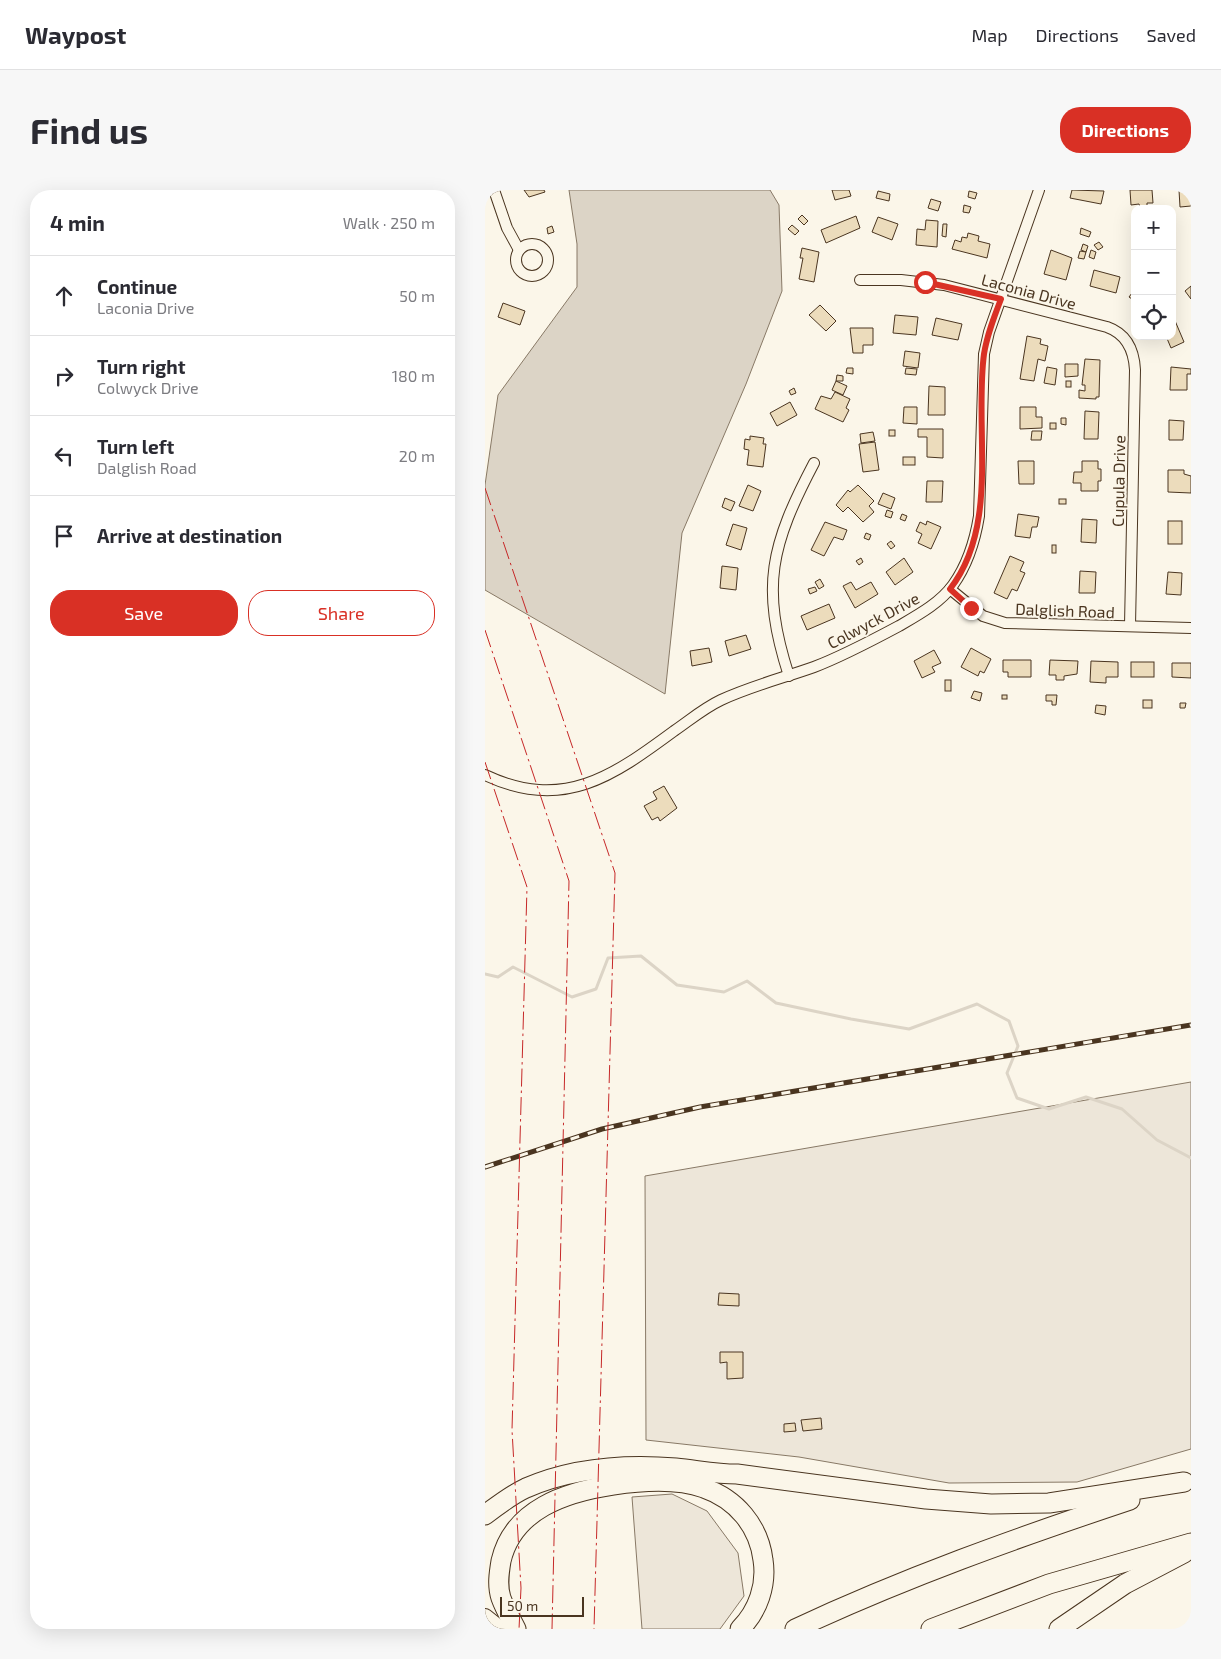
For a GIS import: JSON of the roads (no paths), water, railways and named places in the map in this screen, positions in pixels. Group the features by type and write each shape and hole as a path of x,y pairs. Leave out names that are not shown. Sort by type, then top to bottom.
{"highway":[{"path":"485,1515 510,1497 527,1488 581,1473 622,1467 678,1468 926,1499 991,1504 1049,1503 1187,1481"},
{"path":"795,1629 922,1574 1055,1525 1187,1481"},
{"path":"516,1629 501,1597 498,1580 503,1554 515,1530 529,1515 550,1501 599,1487 643,1482 704,1488 735,1506 750,1522 759,1542 764,1574 758,1603 740,1629"},
{"path":"931,1629 1049,1584 1191,1543"},
{"path":"1059,1629 1125,1584 1191,1550"}],"main road":[{"path":"485,1617 500,1629"}],"street":[{"path":"495,190 507,228 519,250"},
{"name":"Colwyck Drive","path":"485,775 517,787 537,790 556,790 591,783 612,774 633,761 700,712 721,700 838,657 917,616 950,589 968,560 975,541 980,496 984,354 1039,190"},
{"name":"Laconia Drive","path":"860,280 925,282 1001,299 1107,327 1125,339"},
{"name":"Cupula Drive","path":"1125,339 1134,354 1135,370 1130,626"},
{"path":"789,676 774,625 772,603 773,569 783,532 813,463"},
{"name":"Dalglish Road","path":"950,589 983,616 1005,623 1191,628"}],"waterway":[{"path":"485,974 498,977 513,967 572,997 596,989 608,958 641,956 677,985 724,992 747,981 776,1003 909,1029 977,1004 1009,1021 1018,1046 1007,1073 1017,1098 1049,1109 1086,1097 1122,1109 1157,1140 1191,1158"}],"railway":[{"path":"485,1167 602,1129 700,1107 1191,1025"}]}
